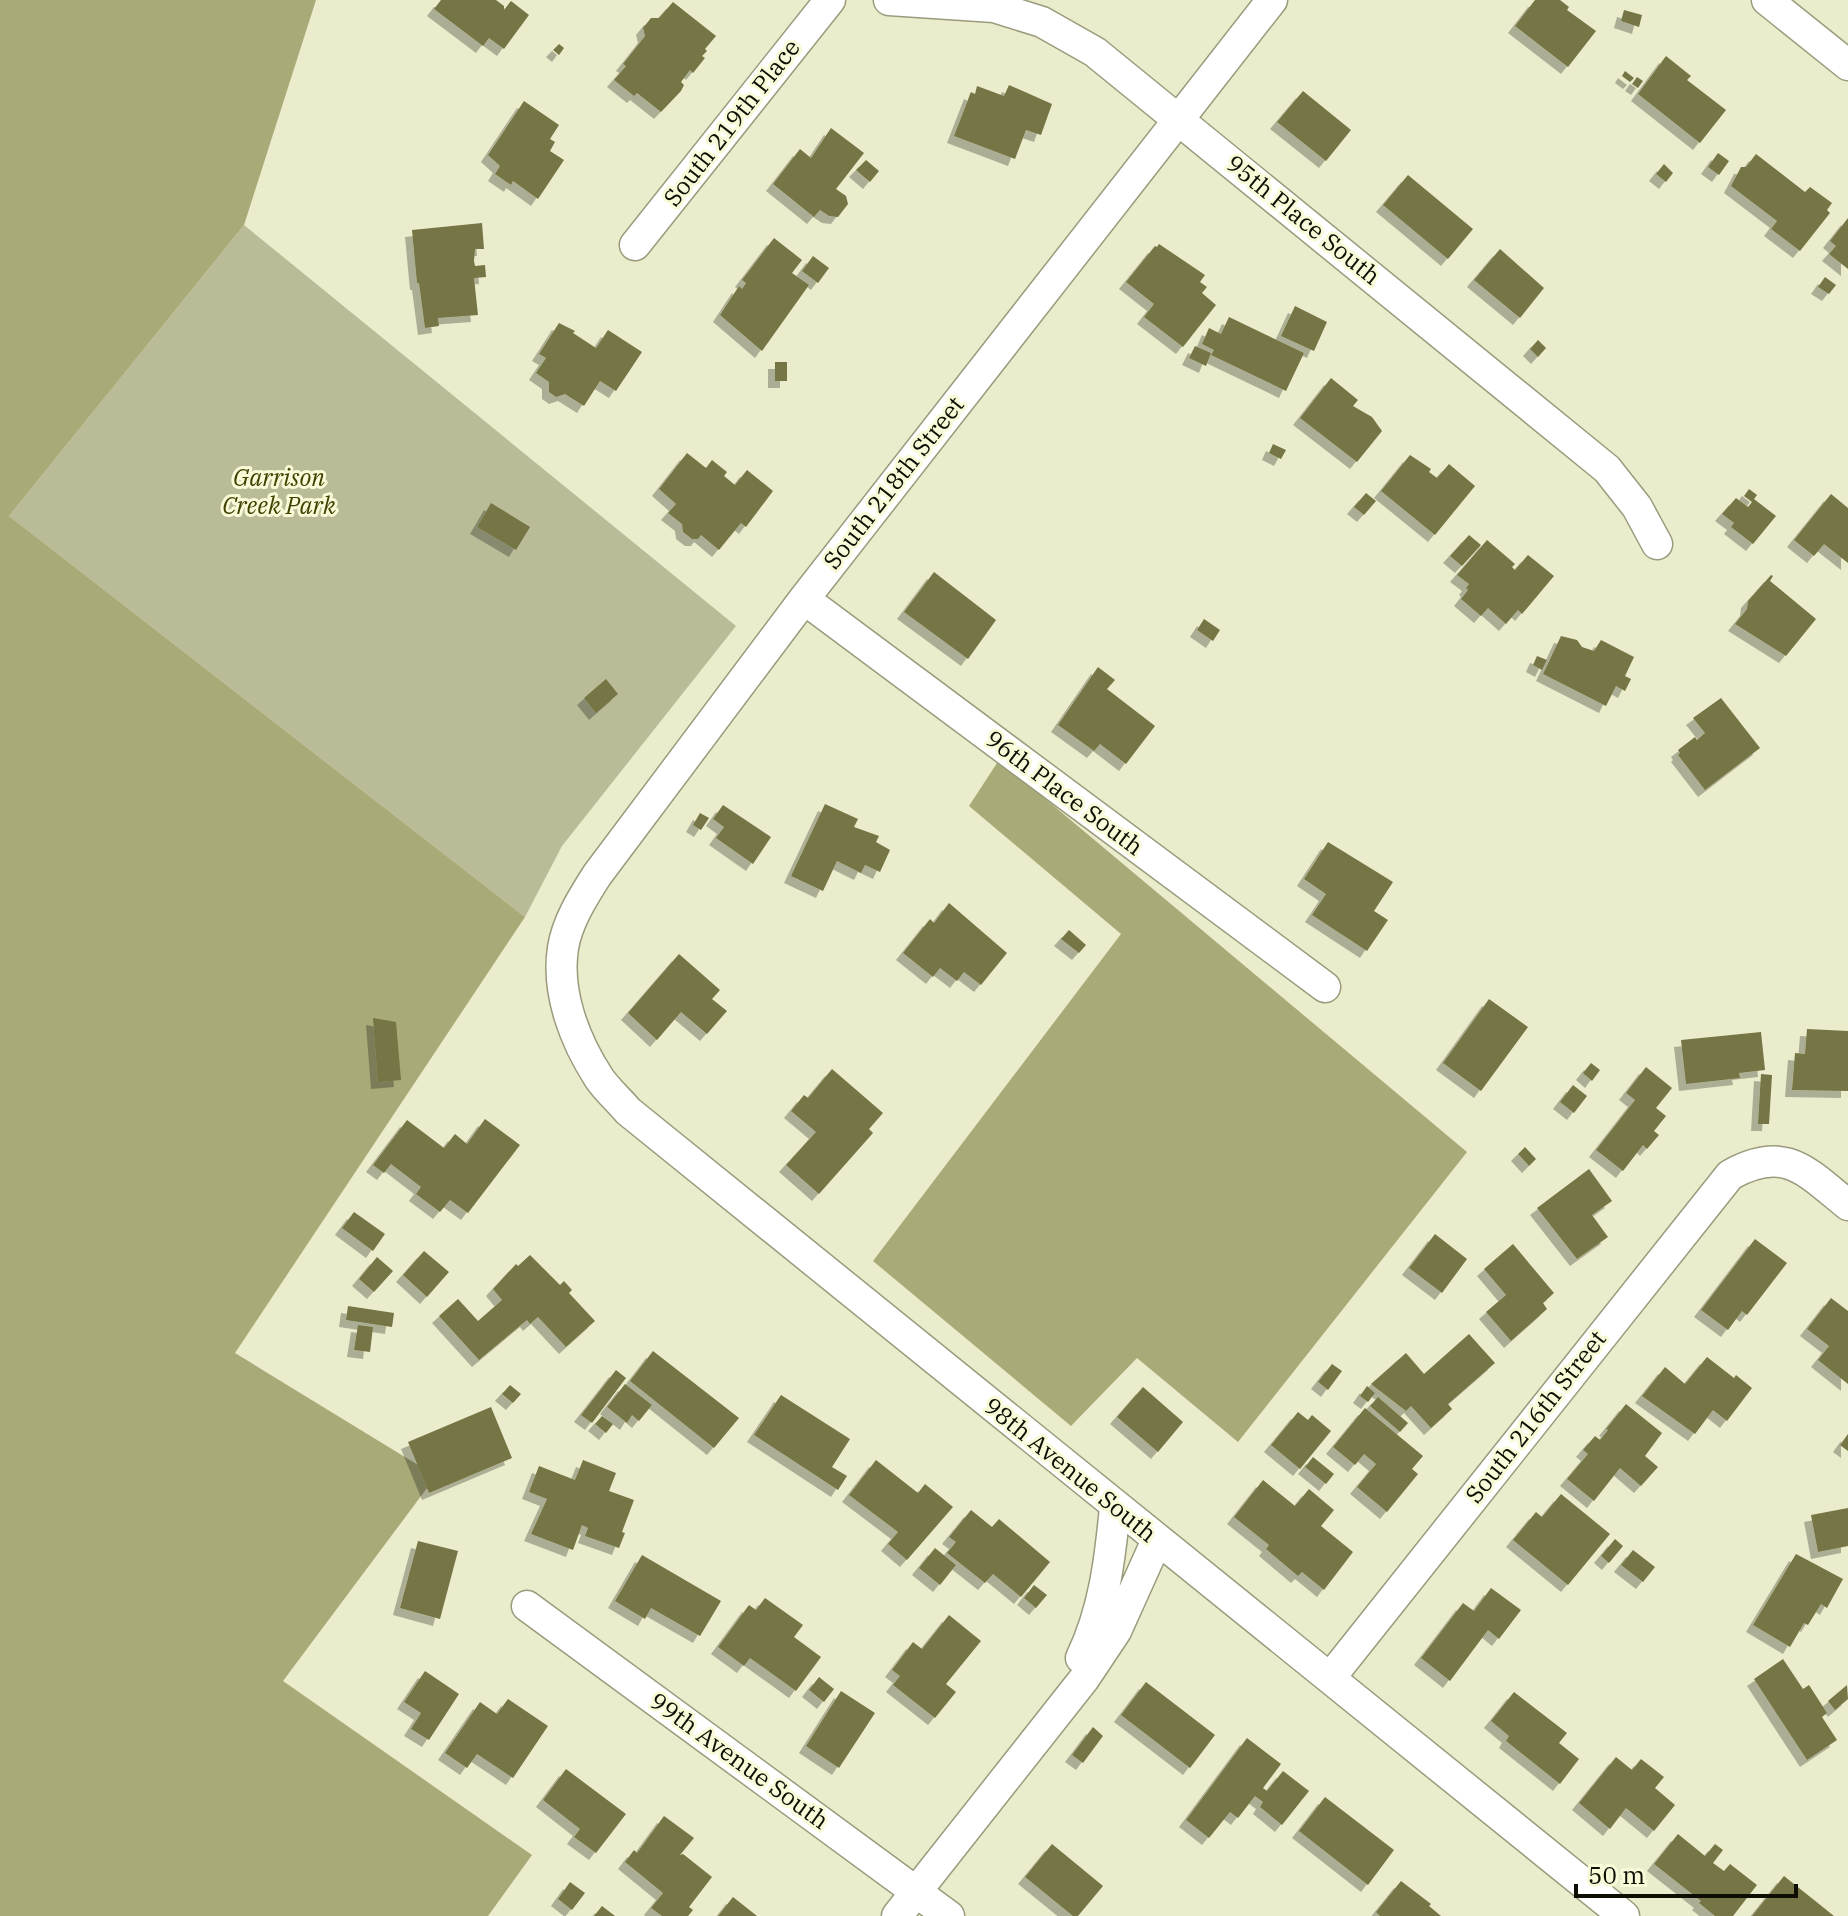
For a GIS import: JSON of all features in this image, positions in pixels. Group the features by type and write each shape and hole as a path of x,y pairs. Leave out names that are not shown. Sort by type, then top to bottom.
{"street":[{"name":"South 219th Place","path":"635,245 830,0"},
{"name":"95th Place South","path":"889,0 994,7 1042,22 1095,52 1607,469 1637,507 1657,544"},
{"name":"South 218th Street","path":"563,989 563,947 578,904 662,785 1272,0"},
{"path":"1767,0 1848,65"},
{"name":"96th Place South","path":"804,599 1325,987"},
{"name":"98th Avenue South","path":"563,989 576,1035 600,1080 628,1111 1624,1916"},
{"name":"South 216th Street","path":"1330,1678 1730,1175 1749,1164 1773,1160 1802,1168 1848,1205"},
{"path":"1037,1737 1071,1680 1095,1629 1110,1563 1115,1507"},
{"path":"897,1916 1084,1679 1116,1631 1157,1540"},
{"name":"99th Avenue South","path":"527,1606 949,1916"}],"green space":[{"path":"0,0 316,0 244,225 9,516 525,917 235,1353 436,1476 283,1681 532,1855 488,1916 0,1916"},
{"name":"Garrison Creek Park","path":"244,225 736,626 562,846 525,917 9,516"},
{"path":"999,760 1467,1152 1238,1442 1137,1358 1071,1426 873,1261 1121,934 969,806"}],"building":[{"path":"441,0 496,0 504,6 504,10 511,1 529,15 504,49 489,38 483,46 434,9"},
{"path":"1535,0 1560,0 1569,7 1567,10 1596,31 1568,67 1515,26"},
{"path":"673,2 716,36 705,49 707,51 702,56 705,58 693,73 690,70 681,82 684,85 681,91 661,112 614,80 645,36 643,28 651,18 659,18"},
{"path":"1624,10 1642,15 1639,27 1621,21"},
{"path":"559,44 564,48 559,55 553,50"},
{"path":"1666,56 1691,76 1687,80 1726,110 1700,143 1638,94"},
{"path":"1625,71 1634,78 1630,82 1622,76"},
{"path":"1637,77 1643,81 1638,88 1632,84"},
{"path":"1009,85 1052,104 1041,135 1026,130 1015,159 954,136 971,92 975,94 977,86 1004,96"},
{"path":"1303,91 1351,130 1326,161 1277,122"},
{"path":"524,101 559,125 550,139 555,142 550,151 564,160 538,199 513,181 511,185 495,174 500,166 488,155"},
{"path":"831,128 864,153 836,189 846,196 848,204 838,217 820,210 814,217 773,184 800,149 811,158"},
{"path":"1718,153 1729,161 1719,175 1708,167"},
{"path":"1756,154 1805,192 1810,187 1832,203 1827,210 1830,213 1800,251 1771,229 1777,221 1731,186 1741,167 1746,167"},
{"path":"866,160 879,171 870,182 856,170"},
{"path":"1664,164 1673,173 1666,182 1656,174"},
{"path":"1408,175 1473,229 1448,259 1383,205"},
{"path":"1848,218 1848,269 1829,254 1836,246 1830,241"},
{"path":"482,223 484,249 475,249 474,261 475,266 485,265 486,277 474,278 478,315 438,318 439,326 425,328 412,230"},
{"path":"774,238 802,260 792,273 809,285 762,351 720,315 739,286 742,289 746,283 742,280"},
{"path":"1159,244 1205,275 1200,282 1207,287 1202,293 1216,305 1183,347 1144,317 1154,304 1126,282"},
{"path":"1500,249 1544,288 1520,318 1474,280"},
{"path":"813,256 829,268 818,283 802,271"},
{"path":"1825,277 1836,285 1829,294 1818,287"},
{"path":"1295,306 1327,322 1314,351 1281,336"},
{"path":"1229,317 1304,353 1286,391 1211,355 1214,350 1202,344 1209,328 1221,334"},
{"path":"559,323 596,348 608,330 642,352 616,391 600,381 584,406 565,394 556,397 549,392 549,382 536,373 546,358 539,354"},
{"path":"1538,340 1546,348 1538,357 1530,349"},
{"path":"1195,346 1211,353 1206,366 1189,358"},
{"path":"775,362 787,362 787,381 775,381"},
{"path":"1331,378 1358,400 1353,406 1372,417 1382,431 1357,462 1300,418"},
{"path":"1273,444 1286,450 1281,459 1269,453"},
{"path":"687,453 706,468 712,460 727,472 724,476 735,485 747,470 773,491 746,527 741,523 719,550 701,535 698,539 692,539 683,532 682,524 668,513 676,504 659,489"},
{"path":"1410,455 1431,469 1429,472 1437,478 1449,464 1475,486 1435,535 1381,491"},
{"path":"1749,489 1757,495 1754,499 1776,516 1753,544 1731,527 1734,523 1722,514 1736,498 1748,507 1752,502 1744,496"},
{"path":"1366,493 1376,501 1364,515 1354,507"},
{"path":"1831,494 1848,508 1848,563 1824,544 1814,556 1794,540"},
{"path":"491,503 530,527 516,550 477,527"},
{"path":"1469,535 1481,545 1462,566 1450,556"},
{"path":"1487,540 1515,564 1512,567 1515,570 1528,555 1554,576 1522,614 1518,610 1506,624 1488,608 1481,616 1461,599 1469,584 1457,575"},
{"path":"934,572 996,620 968,659 904,612"},
{"path":"1771,575 1770,581 1816,619 1786,656 1735,624 1747,609 1748,601"},
{"path":"1204,619 1220,630 1213,641 1197,630"},
{"path":"1561,636 1577,640 1582,647 1594,651 1601,640 1634,657 1625,676 1631,679 1625,691 1616,686 1606,706 1543,674"},
{"path":"1537,656 1547,660 1542,670 1533,665"},
{"path":"1098,667 1115,680 1107,689 1155,726 1126,764 1100,744 1094,751 1058,725"},
{"path":"606,679 618,694 596,713 584,698"},
{"path":"1721,698 1760,748 1705,790 1678,755 1678,750 1705,733 1693,718"},
{"path":"825,804 858,819 854,827 879,836 876,842 890,850 880,872 865,865 861,873 837,861 823,891 791,876"},
{"path":"723,805 771,837 753,864 716,838 724,827 713,819"},
{"path":"700,813 709,818 701,830 693,825"},
{"path":"1328,842 1393,882 1374,911 1388,920 1367,951 1312,915 1326,894 1304,879"},
{"path":"949,903 1007,953 981,985 964,972 957,981 940,968 933,977 903,953 930,919 934,923"},
{"path":"1069,930 1086,945 1079,953 1061,939"},
{"path":"679,954 720,990 712,999 727,1011 707,1034 681,1012 657,1040 628,1013"},
{"path":"1489,999 1528,1027 1481,1091 1443,1063"},
{"path":"373,1018 396,1022 401,1080 378,1082"},
{"path":"1807,1029 1848,1031 1848,1091 1792,1090 1795,1053 1805,1054"},
{"path":"1761,1032 1765,1070 1739,1073 1740,1078 1686,1084 1681,1040"},
{"path":"1591,1063 1600,1070 1592,1081 1583,1073"},
{"path":"1646,1067 1672,1088 1656,1108 1666,1116 1654,1131 1659,1135 1647,1149 1643,1145 1623,1171 1596,1150 1635,1100 1626,1093"},
{"path":"832,1069 883,1113 869,1129 873,1133 819,1194 786,1165 816,1132 791,1111 804,1095 808,1098"},
{"path":"1761,1074 1772,1075 1769,1124 1758,1124"},
{"path":"1573,1085 1587,1096 1574,1113 1560,1102"},
{"path":"485,1119 520,1145 468,1213 450,1200 440,1212 416,1194 421,1187 391,1164 384,1173 373,1165 407,1120 444,1148 455,1134 467,1144"},
{"path":"1525,1147 1536,1159 1529,1166 1518,1154"},
{"path":"1589,1169 1612,1201 1592,1215 1608,1237 1577,1259 1537,1208"},
{"path":"354,1212 385,1234 373,1251 342,1228"},
{"path":"1435,1234 1467,1259 1442,1293 1409,1268"},
{"path":"1755,1239 1787,1263 1747,1315 1742,1311 1728,1330 1701,1310"},
{"path":"1513,1244 1554,1293 1543,1303 1547,1309 1511,1341 1486,1312 1506,1295 1484,1269"},
{"path":"424,1251 449,1272 427,1297 403,1275"},
{"path":"530,1255 560,1285 564,1281 572,1290 569,1293 595,1321 566,1347 538,1317 530,1324 527,1320 479,1360 439,1316 458,1299 478,1321 502,1300 493,1289 516,1264 518,1266"},
{"path":"377,1257 393,1271 374,1292 359,1279"},
{"path":"1831,1298 1848,1311 1848,1384 1818,1360 1829,1346 1807,1329"},
{"path":"348,1306 394,1313 392,1327 346,1320"},
{"path":"358,1325 373,1327 370,1352 354,1350"},
{"path":"1469,1334 1495,1363 1448,1404 1452,1409 1431,1428 1411,1406 1406,1411 1371,1384 1406,1353 1424,1374"},
{"path":"653,1351 739,1418 714,1448 630,1381"},
{"path":"1707,1357 1752,1388 1727,1421 1713,1410 1695,1434 1642,1396 1665,1367 1685,1384"},
{"path":"1332,1364 1342,1371 1328,1390 1318,1382"},
{"path":"616,1370 626,1378 592,1423 581,1415"},
{"path":"625,1384 652,1405 639,1421 632,1415 627,1423 607,1407"},
{"path":"510,1385 521,1394 513,1403 502,1394"},
{"path":"1367,1386 1375,1393 1368,1402 1360,1396"},
{"path":"1143,1387 1183,1422 1158,1452 1117,1417"},
{"path":"781,1395 850,1439 832,1467 847,1476 838,1490 754,1435"},
{"path":"1378,1397 1408,1423 1400,1432 1370,1406"},
{"path":"1626,1404 1662,1433 1645,1456 1658,1467 1641,1486 1620,1468 1594,1501 1567,1479 1588,1454 1583,1450 1595,1436 1600,1440"},
{"path":"491,1407 512,1458 429,1493 408,1442"},
{"path":"1365,1408 1423,1456 1412,1469 1418,1474 1387,1512 1357,1487 1376,1464 1364,1454 1355,1465 1333,1447"},
{"path":"1298,1412 1308,1420 1312,1415 1331,1431 1300,1469 1271,1445"},
{"path":"602,1416 613,1424 606,1433 595,1424"},
{"path":"1848,1434 1848,1451 1840,1445"},
{"path":"1313,1457 1334,1474 1326,1484 1305,1467"},
{"path":"583,1460 616,1473 609,1491 634,1500 619,1548 585,1536 588,1528 582,1525 573,1550 531,1534 547,1499 529,1492 539,1466 575,1480"},
{"path":"876,1460 918,1493 925,1484 953,1507 907,1560 888,1544 898,1532 849,1495"},
{"path":"1263,1480 1295,1506 1309,1489 1334,1510 1321,1526 1353,1552 1324,1590 1302,1572 1298,1576 1266,1549 1269,1545 1234,1517"},
{"path":"1561,1494 1610,1534 1568,1585 1513,1540 1536,1512 1542,1517"},
{"path":"1848,1508 1848,1546 1818,1552 1811,1515"},
{"path":"971,1510 992,1527 999,1519 1050,1562 1021,1597 993,1574 985,1583 947,1553 956,1542 949,1537"},
{"path":"1615,1539 1623,1546 1609,1563 1601,1556"},
{"path":"418,1541 458,1551 440,1619 400,1608"},
{"path":"935,1548 956,1565 940,1585 919,1568"},
{"path":"1633,1550 1655,1567 1643,1582 1621,1565"},
{"path":"1796,1554 1843,1579 1827,1608 1821,1604 1808,1625 1804,1623 1790,1647 1753,1625"},
{"path":"642,1555 721,1601 700,1636 651,1608 645,1619 615,1601"},
{"path":"1034,1585 1047,1595 1036,1608 1024,1598"},
{"path":"1491,1588 1521,1610 1499,1639 1488,1630 1450,1681 1421,1658 1463,1603 1474,1611"},
{"path":"765,1598 803,1625 794,1637 821,1657 796,1691 750,1658 744,1666 718,1647 749,1605 756,1610"},
{"path":"949,1615 981,1641 946,1684 956,1692 935,1718 893,1685 900,1676 892,1670 913,1642 922,1649"},
{"path":"1783,1659 1803,1689 1809,1685 1827,1713 1822,1717 1837,1740 1807,1760 1754,1679"},
{"path":"425,1671 459,1694 429,1740 411,1729 421,1713 404,1702"},
{"path":"819,1677 834,1689 824,1702 809,1690"},
{"path":"1146,1682 1215,1735 1190,1768 1121,1715"},
{"path":"1847,1685 1848,1699 1835,1710 1828,1701"},
{"path":"841,1691 875,1713 839,1768 806,1746"},
{"path":"1514,1692 1567,1733 1559,1743 1579,1759 1560,1784 1506,1741 1509,1736 1491,1721"},
{"path":"508,1699 548,1726 513,1778 477,1754 467,1768 445,1753 480,1702 497,1714"},
{"path":"1093,1727 1103,1736 1083,1763 1072,1755"},
{"path":"1247,1738 1281,1764 1263,1788 1267,1791 1283,1771 1309,1791 1282,1825 1260,1807 1263,1802 1255,1796 1238,1818 1230,1812 1209,1838 1186,1820"},
{"path":"1616,1757 1632,1770 1641,1759 1664,1777 1655,1788 1675,1805 1654,1831 1626,1808 1610,1829 1579,1803"},
{"path":"566,1769 626,1814 596,1853 574,1837 580,1829 543,1800"},
{"path":"1325,1797 1394,1850 1368,1885 1299,1831"},
{"path":"664,1816 694,1838 680,1855 683,1854 712,1877 689,1907 693,1910 688,1916 662,1916 651,1908 663,1893 625,1862 634,1850 637,1853"},
{"path":"1678,1834 1705,1856 1715,1844 1723,1850 1713,1863 1724,1871 1730,1864 1757,1885 1733,1916 1715,1916 1654,1864"},
{"path":"1052,1844 1103,1886 1078,1916 1073,1916 1025,1877"},
{"path":"1784,1876 1834,1916 1752,1916"},
{"path":"1401,1881 1431,1904 1429,1906 1441,1916 1380,1916 1376,1912"},
{"path":"570,1882 585,1893 572,1910 558,1899"},
{"path":"733,1897 757,1916 718,1916"},
{"path":"602,1906 615,1916 594,1916"}]}
